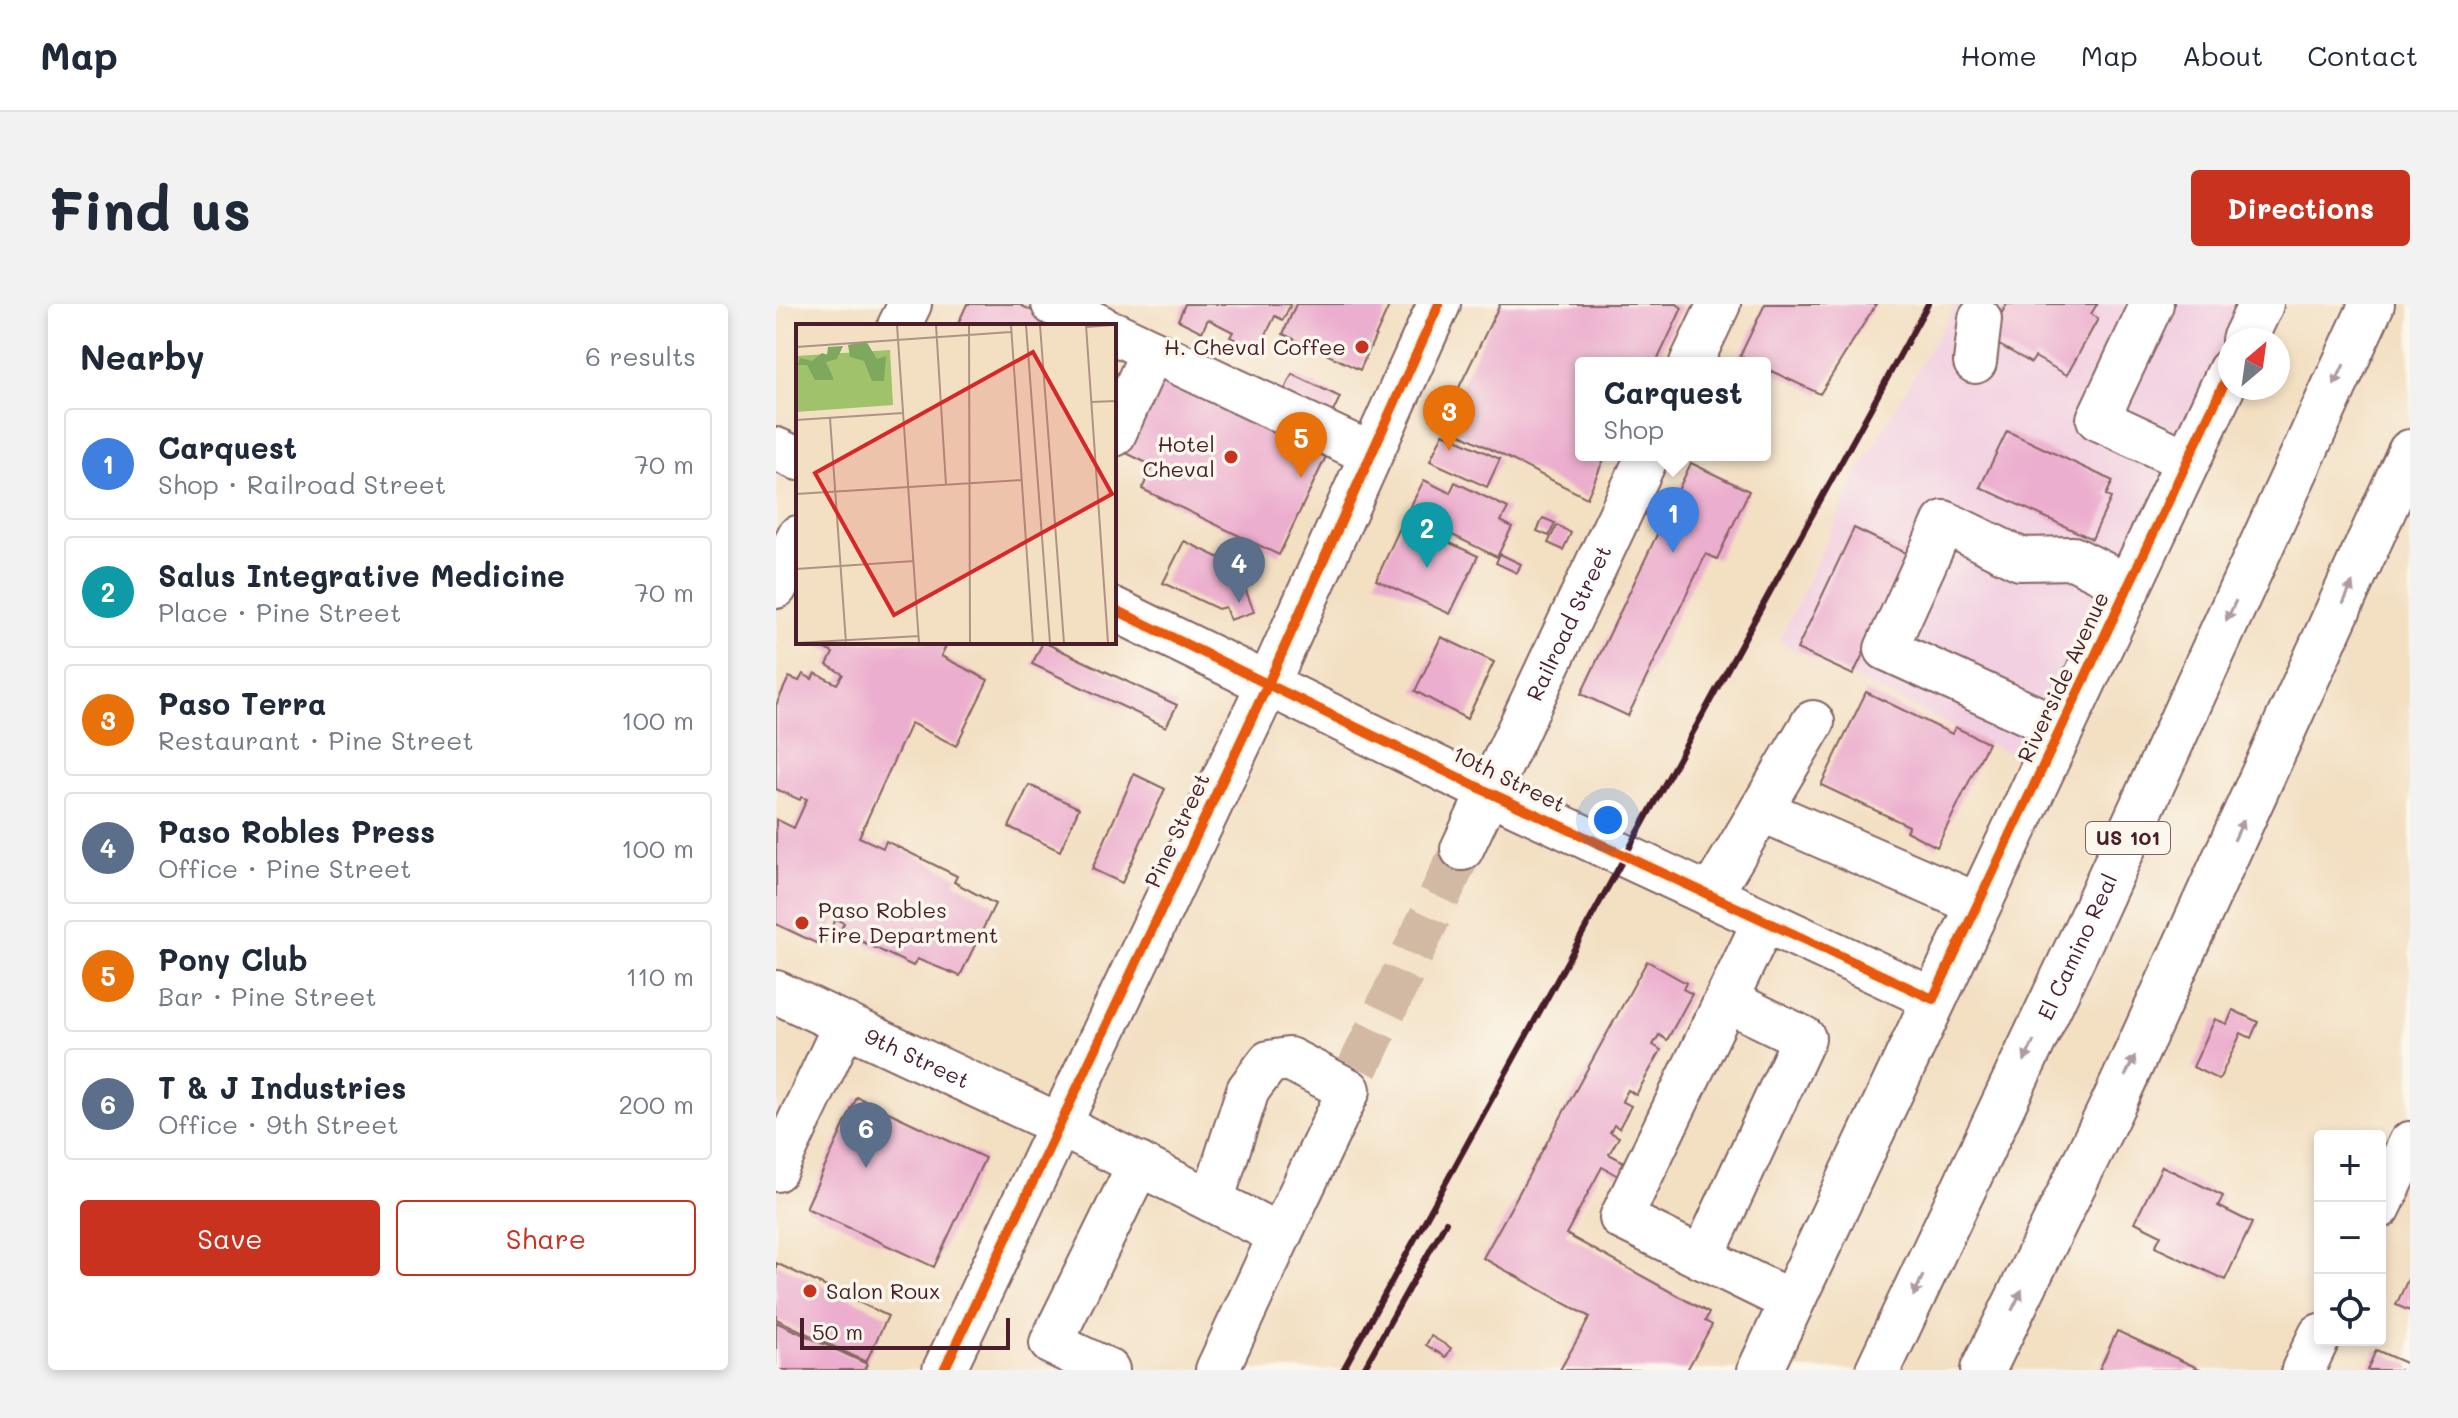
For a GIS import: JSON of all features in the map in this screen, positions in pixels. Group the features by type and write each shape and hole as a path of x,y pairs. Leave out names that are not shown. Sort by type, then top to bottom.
{"main road":[{"path":"2250,328 2261,304"},
{"name":"El Camino Real","path":"1878,1370 2081,940 2372,304"},
{"name":"Riverside Avenue","path":"1760,1370 2218,397"},
{"path":"1983,1370 2115,1100 2410,452"}],"street":[{"path":"900,324 910,304"},
{"path":"1053,304 1096,324"},
{"name":"Pine Street","path":"944,1370 1267,686 1439,304"},
{"path":"1694,357 1719,304"},
{"path":"2152,304 2098,419 2188,461"},
{"path":"1975,362 1980,319"},
{"path":"1116,334 1371,454"},
{"path":"1116,431 1152,351"},
{"path":"776,449 796,458"},
{"name":"Railroad Street","path":"1462,849 1645,461"},
{"path":"2061,729 1886,649 1944,522 2020,559 2073,558 2129,586"},
{"path":"776,587 796,542"},
{"name":"10th Street","path":"1116,610 1488,792 1933,999"},
{"path":"1710,896 1813,722"},
{"path":"1761,810 1977,904"},
{"path":"1764,921 1621,1218 1792,1302"},
{"name":"9th Street","path":"776,992 1060,1125 1280,1235"},
{"path":"1702,1258 1804,1038 1726,1000"},
{"path":"776,1170 845,1024"},
{"path":"1212,1201 1248,1090 1269,1062 1289,1059 1354,1079 1217,1370"},
{"path":"2382,1202 2410,1143"},
{"path":"1108,1370 1051,1343 1139,1164"},
{"path":"2303,1370 2315,1346"}],"shaded area":[{"path":"1956,304 2258,304 2247,328 2218,328 2218,388 2037,767 1779,642 1861,467"}],"building":[{"path":"967,304 1018,304 1060,324 958,324"},
{"path":"1185,304 1291,304 1283,320 1275,316 1258,351 1230,337 1233,332 1208,319 1202,332 1178,320"},
{"path":"1296,304 1390,304 1360,370 1283,334"},
{"path":"1500,304 1677,304 1682,308 1659,357 1575,357 1575,461 1603,461 1587,498 1441,424"},
{"path":"1765,304 1876,304 1820,394 1771,371 1771,357 1740,356"},
{"path":"2007,304 2097,304 2091,314 2098,319 2067,375 2035,357 2031,363 1987,338"},
{"name":"Hotel Cheval","path":"1159,362 1332,444 1279,555 1142,489 1153,466 1118,449"},
{"path":"1292,374 1340,397 1329,420 1281,398"},
{"path":"2007,431 2113,481 2106,495 2111,498 2092,539 1980,487"},
{"path":"1443,433 1500,459 1487,487 1430,461"},
{"path":"1691,463 1749,491 1717,559 1706,554 1628,716 1581,694"},
{"path":"1424,480 1450,493 1455,482 1508,508 1501,521 1512,527 1497,557 1430,524 1427,530 1404,519"},
{"path":"1543,518 1555,523 1549,536 1537,531"},
{"path":"1403,521 1478,556 1450,614 1376,580"},
{"path":"1557,525 1571,533 1563,550 1548,543"},
{"path":"1854,528 1910,555 1853,675 1797,649"},
{"path":"1184,541 1237,566 1231,579 1236,591 1245,588 1254,612 1230,620 1225,607 1218,609 1163,583"},
{"path":"1500,554 1521,564 1517,573 1496,563"},
{"path":"1441,637 1494,662 1467,719 1415,691"},
{"path":"816,644 947,644 941,656 988,680 956,746 911,723 859,837 883,848 886,841 957,876 954,882 995,904 960,976 917,959 913,966 840,931 844,923 836,919 822,946 776,924 776,819 794,828 807,799 801,797 800,800 776,789 776,705 789,677 799,681 803,674 812,679 815,673 837,684 843,674 827,665 833,653"},
{"path":"1042,644 1047,644 1177,705 1166,727 1032,664"},
{"path":"1866,692 1952,734 1955,727 1988,743 1937,847 1906,831 1909,826 1821,785"},
{"path":"1134,774 1165,789 1122,883 1092,869"},
{"path":"1029,785 1079,808 1060,851 1009,827"},
{"path":"1647,961 1686,983 1683,989 1692,994 1667,1040 1659,1035 1653,1045 1661,1050 1636,1095 1628,1090 1622,1101 1631,1106 1619,1128 1614,1125 1610,1132 1619,1137 1609,1154 1626,1163 1618,1176 1602,1167 1566,1234 1709,1313 1705,1321 1712,1325 1687,1370 1560,1370 1590,1317 1483,1258"},
{"path":"2233,1010 2258,1022 2251,1038 2241,1033 2219,1080 2193,1067 2215,1019 2227,1024"},
{"path":"857,1097 985,1158 934,1267 806,1208"},
{"path":"2162,1166 2223,1196 2218,1206 2252,1223 2225,1280 2155,1247 2161,1235 2135,1222"},
{"path":"776,1263 888,1316 866,1362 776,1319"},
{"path":"2410,1280 2410,1311 2396,1305"},
{"path":"776,1322 867,1364 864,1370 776,1370"},
{"path":"2117,1331 2202,1370 2099,1370"},
{"path":"1431,1336 1451,1348 1446,1357 1426,1345"},
{"path":"2376,1350 2410,1365 2410,1370 2367,1370"}],"tunnel":[{"path":"1358,1068 1462,849"}],"railway":[{"path":"1343,1370 1928,304"},
{"path":"1363,1370 1446,1222"}],"cycle path":[{"path":"944,1370 1267,686 1439,304"},
{"path":"1116,610 1488,792 1933,999 2218,396"}],"place":[{"name":"H. Cheval Coffee","path":"1362,347"},
{"name":"Paso Terra","path":"1449,451"},
{"name":"Hotel Cheval","path":"1231,457"},
{"name":"Pony Club","path":"1301,478"},
{"name":"Carquest","path":"1673,553"},
{"name":"Salus Integrative Medicine","path":"1427,568"},
{"name":"Paso Robles Press","path":"1239,603"},
{"name":"Paso Robles Fire Department","path":"802,923"},
{"name":"T & J Industries","path":"866,1168"},
{"name":"Salon Roux","path":"810,1291"}]}
